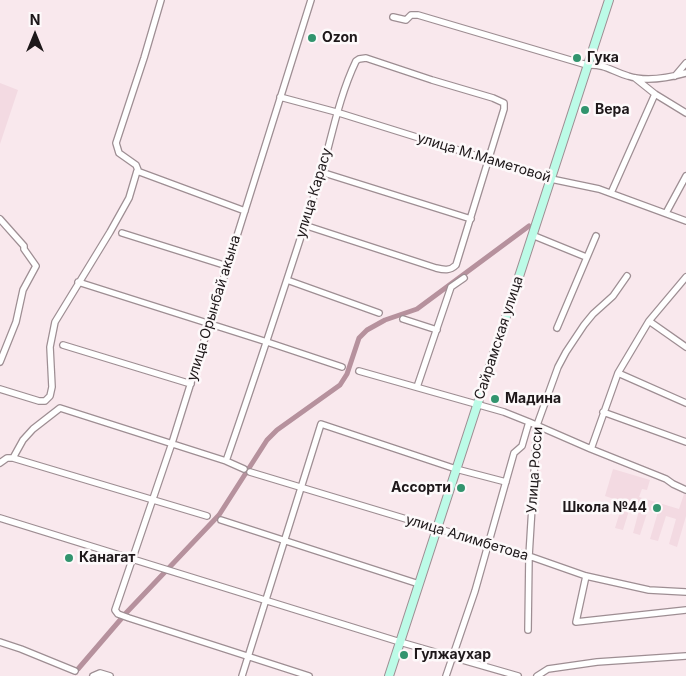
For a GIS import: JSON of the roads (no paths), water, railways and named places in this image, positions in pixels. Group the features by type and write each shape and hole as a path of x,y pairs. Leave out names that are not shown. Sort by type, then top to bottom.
{"main road":[{"name":"Сайрамская улица","path":"389,676 587,65 610,0"}],"street":[{"path":"161,0 116,143 119,152 129,162 136,165 138,170 150,177 245,211"},
{"name":"улица Орынбай акына","path":"249,657 129,618 118,614 115,610 172,443 311,0"},
{"path":"393,17 406,20 411,15 418,15 587,65 599,65 635,78 655,94 686,113"},
{"name":"улица Карасу","path":"226,461 287,280 321,172 336,112 356,61 366,58 501,101 504,106 490,160"},
{"path":"674,76 686,62"},
{"path":"635,78 686,74"},
{"path":"611,193 655,94"},
{"name":"улица М.Маметовой","path":"280,97 336,112 551,178 611,193 686,220"},
{"path":"304,225 436,268 450,270 456,265 490,160"},
{"path":"0,390 39,401 45,401 50,396 52,387 50,346 55,322 110,232 128,198 138,170"},
{"path":"321,172 471,219"},
{"path":"666,214 686,176"},
{"path":"0,218 24,246 24,249 36,266 23,290 16,322 0,362"},
{"path":"122,233 227,266"},
{"path":"532,235 586,257"},
{"path":"557,328 596,236"},
{"name":"Улица Росси","path":"528,630 529,556 537,425 558,367 566,352 584,325 613,296 627,276"},
{"path":"417,387 450,287 464,278"},
{"path":"287,280 379,313"},
{"path":"591,449 618,373 649,321 685,281"},
{"path":"78,282 342,367"},
{"path":"403,319 437,330"},
{"path":"649,321 686,347"},
{"path":"63,345 190,384"},
{"path":"359,371 478,404 530,422 666,479 686,490"},
{"path":"618,373 686,403"},
{"name":"улица Алимбетова","path":"13,458 32,429 60,408 226,461 247,471 529,556 586,576 649,590 686,592"},
{"path":"603,412 686,442"},
{"name":"Улица Росси","path":"446,676 475,592 514,453 522,446 530,422"},
{"path":"242,676 265,600 286,541 321,424 456,469 506,482"},
{"path":"0,462 7,458 13,458 207,516"},
{"path":"0,518 452,658 518,676"},
{"path":"222,520 418,584"},
{"path":"586,576 576,622 686,610"},
{"path":"0,642 21,648 75,671"},
{"path":"249,657 309,676"},
{"path":"537,676 548,669 597,662 686,657"},
{"path":"93,676 100,674 110,676"}],"waterway":[{"path":"78,669 127,612 219,515 267,440 277,430 340,385 347,374 359,338 367,330 385,320 417,309 529,226"}],"place":[{"name":"Ozon","path":"312,38"},
{"name":"Гука","path":"577,58"},
{"name":"Вера","path":"585,110"},
{"name":"Мадина","path":"495,399"},
{"name":"Ассорти","path":"461,488"},
{"name":"Школа №44","path":"657,508"},
{"name":"Канагат","path":"69,558"},
{"name":"Гулжаухар","path":"404,655"}]}
